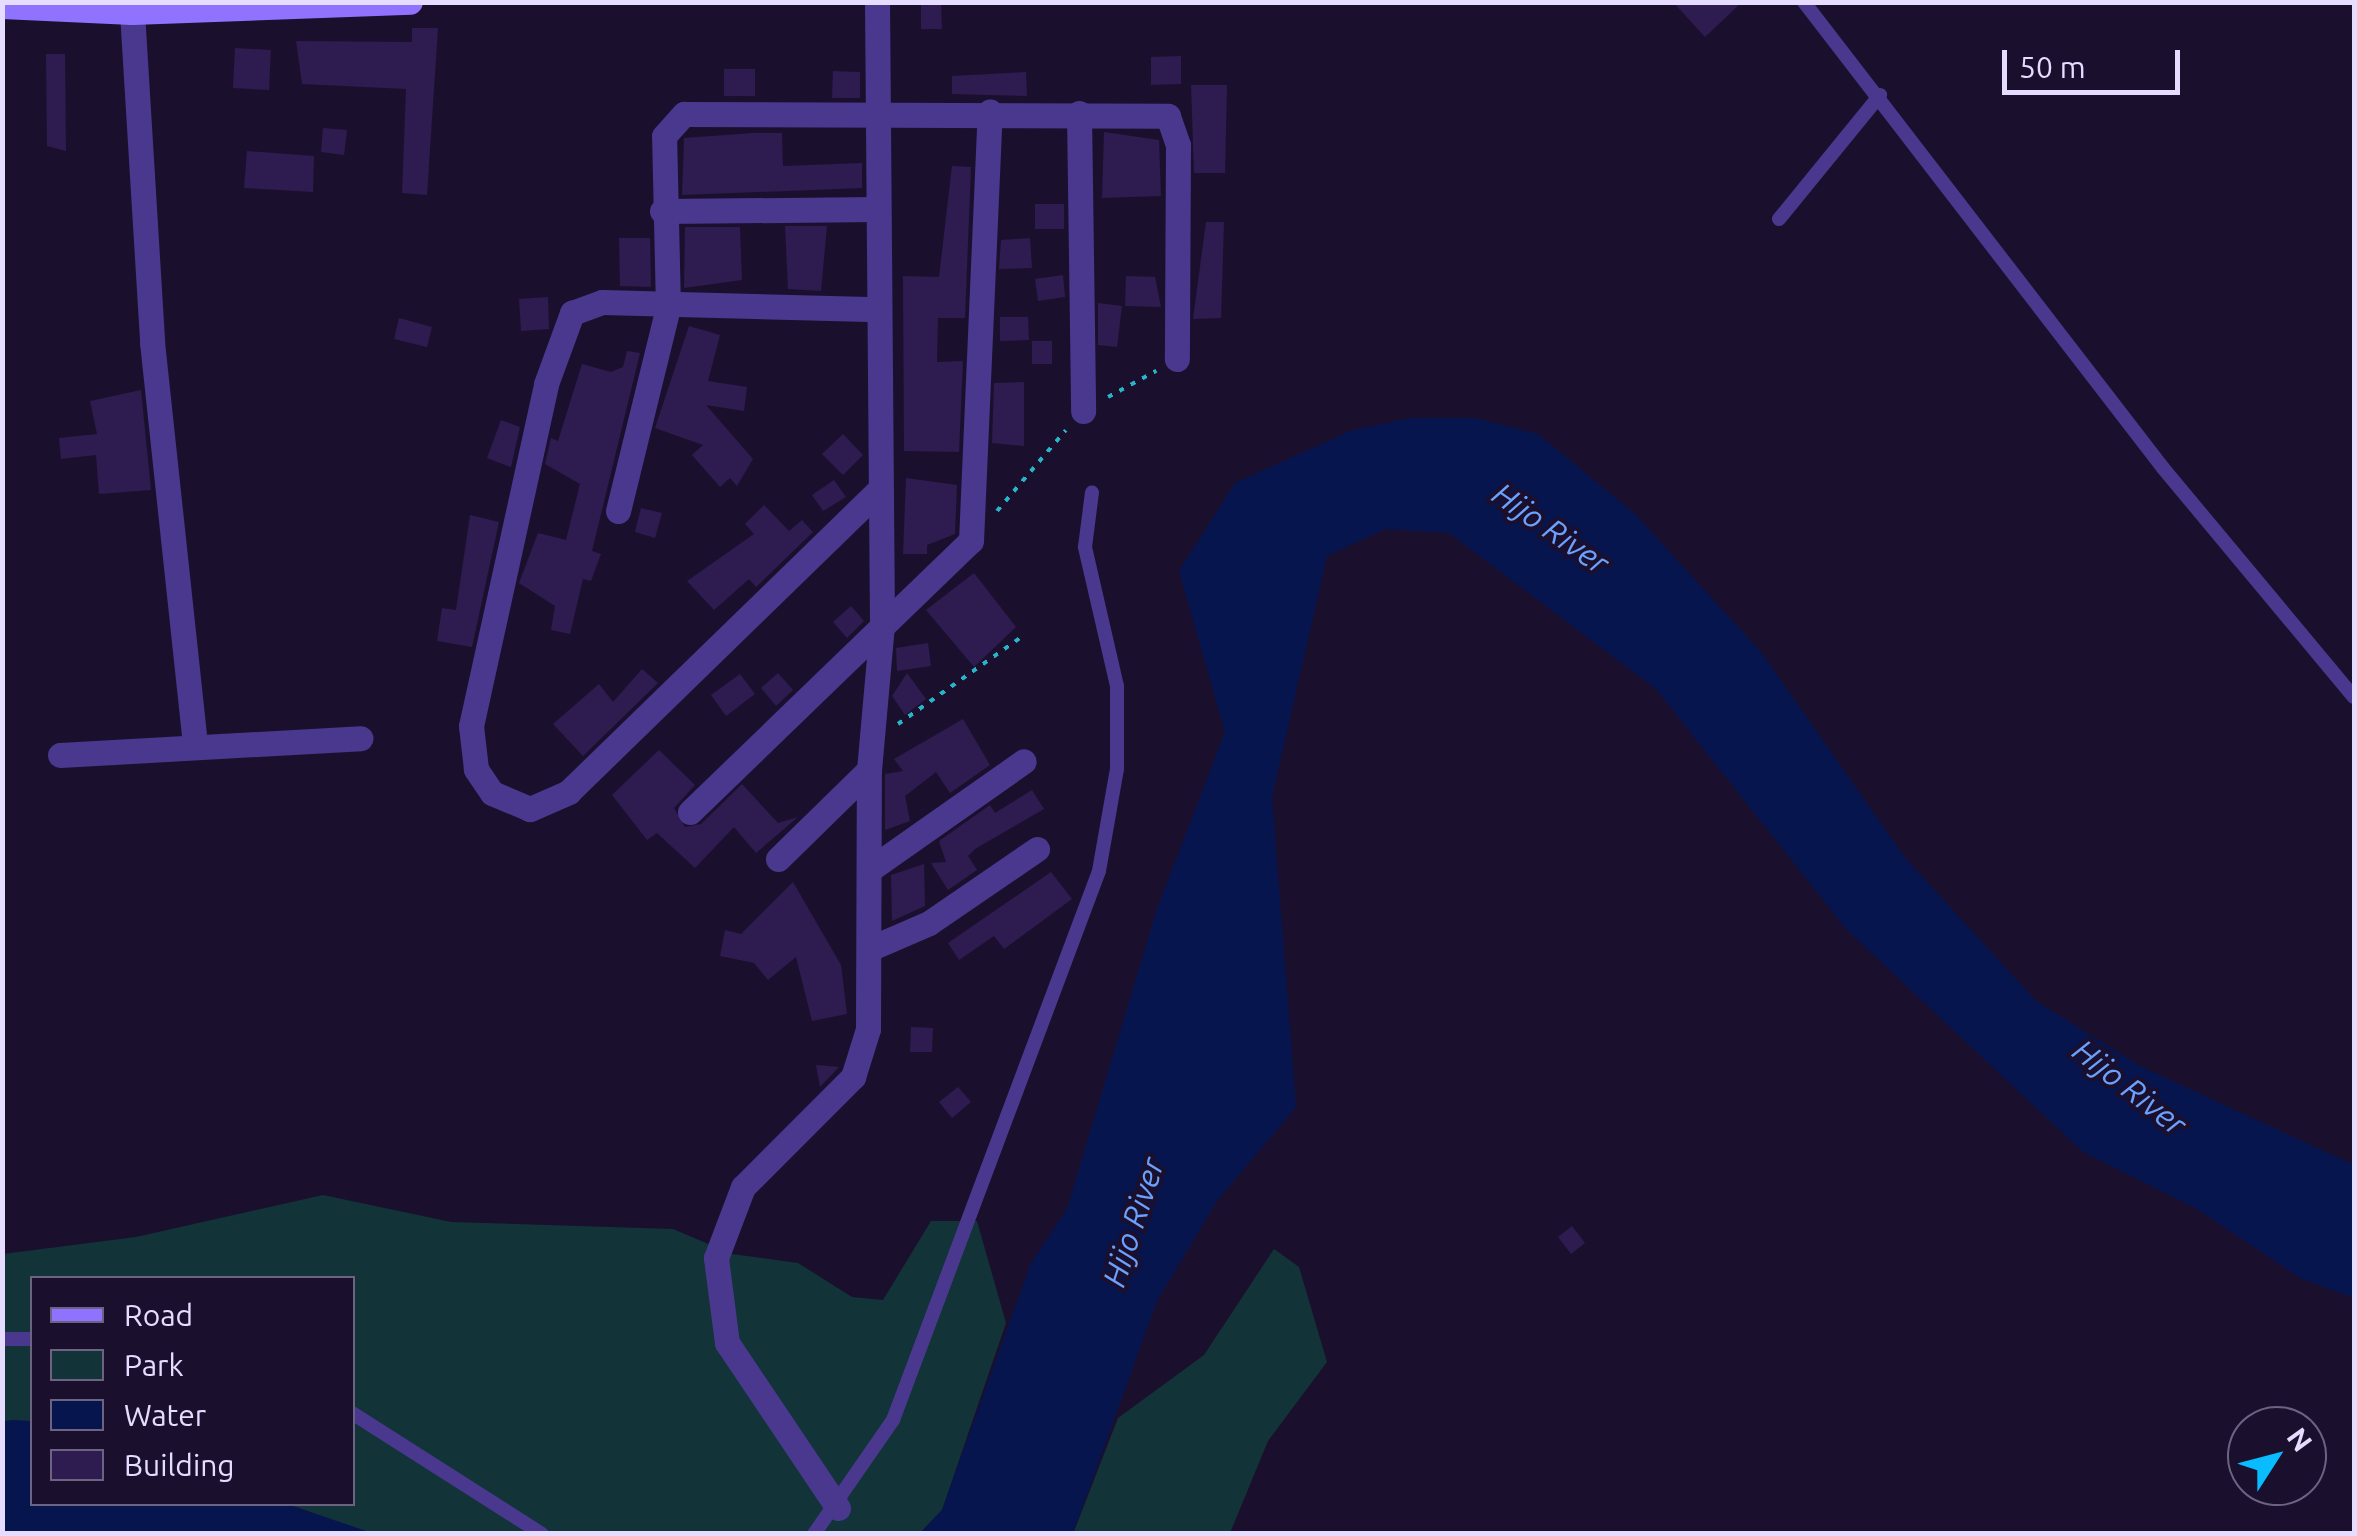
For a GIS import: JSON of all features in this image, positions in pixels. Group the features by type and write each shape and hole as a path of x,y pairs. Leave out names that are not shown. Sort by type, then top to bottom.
{"main road":[{"path":"2,6 132,8 410,2"}],"street":[{"path":"838,1508 727,1343 716,1258 743,1187 863,1056 869,949 869,770 882,624 877,2"},
{"path":"132,8 152,342 195,746"},
{"path":"618,511 668,308 662,211 664,136 684,114 878,110 1156,112 1176,126 1177,360"},
{"path":"690,812 971,541 990,111"},
{"path":"1079,113 1083,411"},
{"path":"662,211 877,209"},
{"path":"878,309 668,308 602,302 564,324 472,726 476,769 492,793 530,809 586,778 878,492"},
{"path":"60,755 361,738"},
{"path":"869,870 1024,760"},
{"path":"778,859 869,770"},
{"path":"869,949 929,923 1038,848"}],"lane":[{"path":"1804,2 1880,95 2163,468 2354,696"},
{"path":"1779,219 1880,95"},
{"path":"814,1534 838,1508 893,1420 1099,871 1117,770 1117,686 1085,547 1092,492"},
{"path":"2,1339 30,1338"},
{"path":"355,1416 542,1534"}],"path":[{"path":"971,541 1083,411 1177,360"},
{"path":"873,741 1024,635"}],"green space":[{"path":"323,1195 451,1222 673,1229 732,1254 798,1263 852,1297 883,1300 931,1221 977,1221 1006,1323 942,1510 920,1533 372,1534 293,1506 355,1506 355,1276 30,1276 30,1421 3,1421 3,1254 136,1237"},
{"path":"1274,1249 1299,1267 1327,1362 1268,1441 1230,1533 1073,1534 1118,1418 1204,1355"}],"water":[{"name":"Hijo River","path":"1410,418 1475,418 1538,434 1635,514 1761,652 1906,859 2036,1001 2140,1066 2354,1165 2354,1298 2302,1279 2197,1209 2083,1152 1847,930 1656,689 1449,533 1385,529 1327,556 1272,797 1296,1107 1217,1201 1157,1301 1073,1533 920,1533 942,1510 1031,1263 1067,1209 1157,909 1225,732 1179,571 1235,483 1350,431"},
{"path":"3,1421 30,1421 30,1506 293,1506 372,1533 3,1533"}],"building":[{"path":"1673,2 1742,2 1705,37"},
{"path":"941,3 942,29 921,29 921,4"},
{"path":"412,28 438,28 427,195 402,193 406,89 302,84 296,41 412,42"},
{"path":"235,48 271,50 269,90 233,88"},
{"path":"46,54 65,54 66,151 47,146"},
{"path":"1181,56 1181,84 1151,85 1151,57"},
{"path":"724,69 755,69 755,96 724,96"},
{"path":"833,71 860,72 860,98 832,98"},
{"path":"1026,72 1027,96 952,94 952,76"},
{"path":"1191,85 1227,85 1225,173 1194,173"},
{"path":"323,128 347,130 344,155 321,152"},
{"path":"1104,132 1159,140 1161,196 1102,198"},
{"path":"782,133 783,166 862,163 862,188 682,195 684,138"},
{"path":"247,151 314,156 313,192 244,188"},
{"path":"952,166 971,167 965,318 938,318 937,362 963,361 959,452 904,451 903,276 939,277"},
{"path":"1035,204 1064,204 1064,229 1035,229"},
{"path":"1206,222 1224,222 1221,318 1193,319"},
{"path":"785,226 827,226 821,291 788,289"},
{"path":"685,227 740,227 742,280 684,288"},
{"path":"619,238 650,238 651,287 620,286"},
{"path":"1030,238 1032,268 999,269 1001,240"},
{"path":"1063,275 1065,297 1038,301 1035,279"},
{"path":"1126,276 1155,277 1161,307 1125,306"},
{"path":"548,297 549,329 521,331 519,299"},
{"path":"1098,303 1122,306 1117,347 1098,345"},
{"path":"1000,317 1028,317 1029,340 1000,341"},
{"path":"399,318 432,327 427,347 394,339"},
{"path":"689,326 720,335 708,381 747,387 744,411 706,405 753,459 737,486 730,478 720,487 692,455 703,445 655,428"},
{"path":"1032,341 1052,341 1052,364 1032,364"},
{"path":"627,351 640,353 592,551 601,554 591,581 583,579 570,634 551,630 555,606 519,583 538,533 566,540 580,484 545,464 551,438 558,441 582,364 611,372 623,367"},
{"path":"1024,382 1024,446 992,443 994,383"},
{"path":"141,390 151,490 99,494 96,455 61,459 59,438 97,434 90,401"},
{"path":"501,420 520,427 511,467 487,458"},
{"path":"843,434 863,455 843,475 822,454"},
{"path":"906,478 957,485 955,534 927,545 927,554 903,554"},
{"path":"834,480 846,497 823,511 812,495"},
{"path":"764,505 789,531 802,520 813,532 756,587 749,579 714,610 687,581 754,534 745,524"},
{"path":"641,508 662,513 655,538 635,532"},
{"path":"470,515 499,522 472,647 437,641 442,608 456,610"},
{"path":"974,573 1016,627 974,667 926,610"},
{"path":"851,606 864,621 847,638 833,622"},
{"path":"928,643 931,666 897,671 896,648"},
{"path":"642,669 658,683 583,756 553,724 599,684 613,702"},
{"path":"778,673 793,690 776,706 761,688"},
{"path":"907,673 926,699 905,715 892,696"},
{"path":"740,674 755,694 726,716 711,695"},
{"path":"963,719 990,765 950,793 936,772 905,796 910,821 885,830 885,774 903,771 894,759"},
{"path":"659,750 695,785 674,808 685,827 701,824 742,784 778,823 798,817 756,853 734,827 695,868 657,833 647,840 612,795"},
{"path":"1032,790 1044,809 975,849 968,856 977,870 948,890 931,863 946,862 939,841 990,805 995,813"},
{"path":"924,864 925,906 892,921 891,875"},
{"path":"1051,872 1072,899 1004,949 994,936 959,960 948,943"},
{"path":"793,882 841,965 847,1014 812,1021 796,957 768,980 754,963 720,956 725,930 741,934"},
{"path":"911,1027 933,1028 932,1052 910,1052"},
{"path":"816,1065 839,1067 820,1087"},
{"path":"958,1087 971,1102 952,1118 939,1102"},
{"path":"1572,1226 1585,1243 1571,1254 1558,1237"}]}
